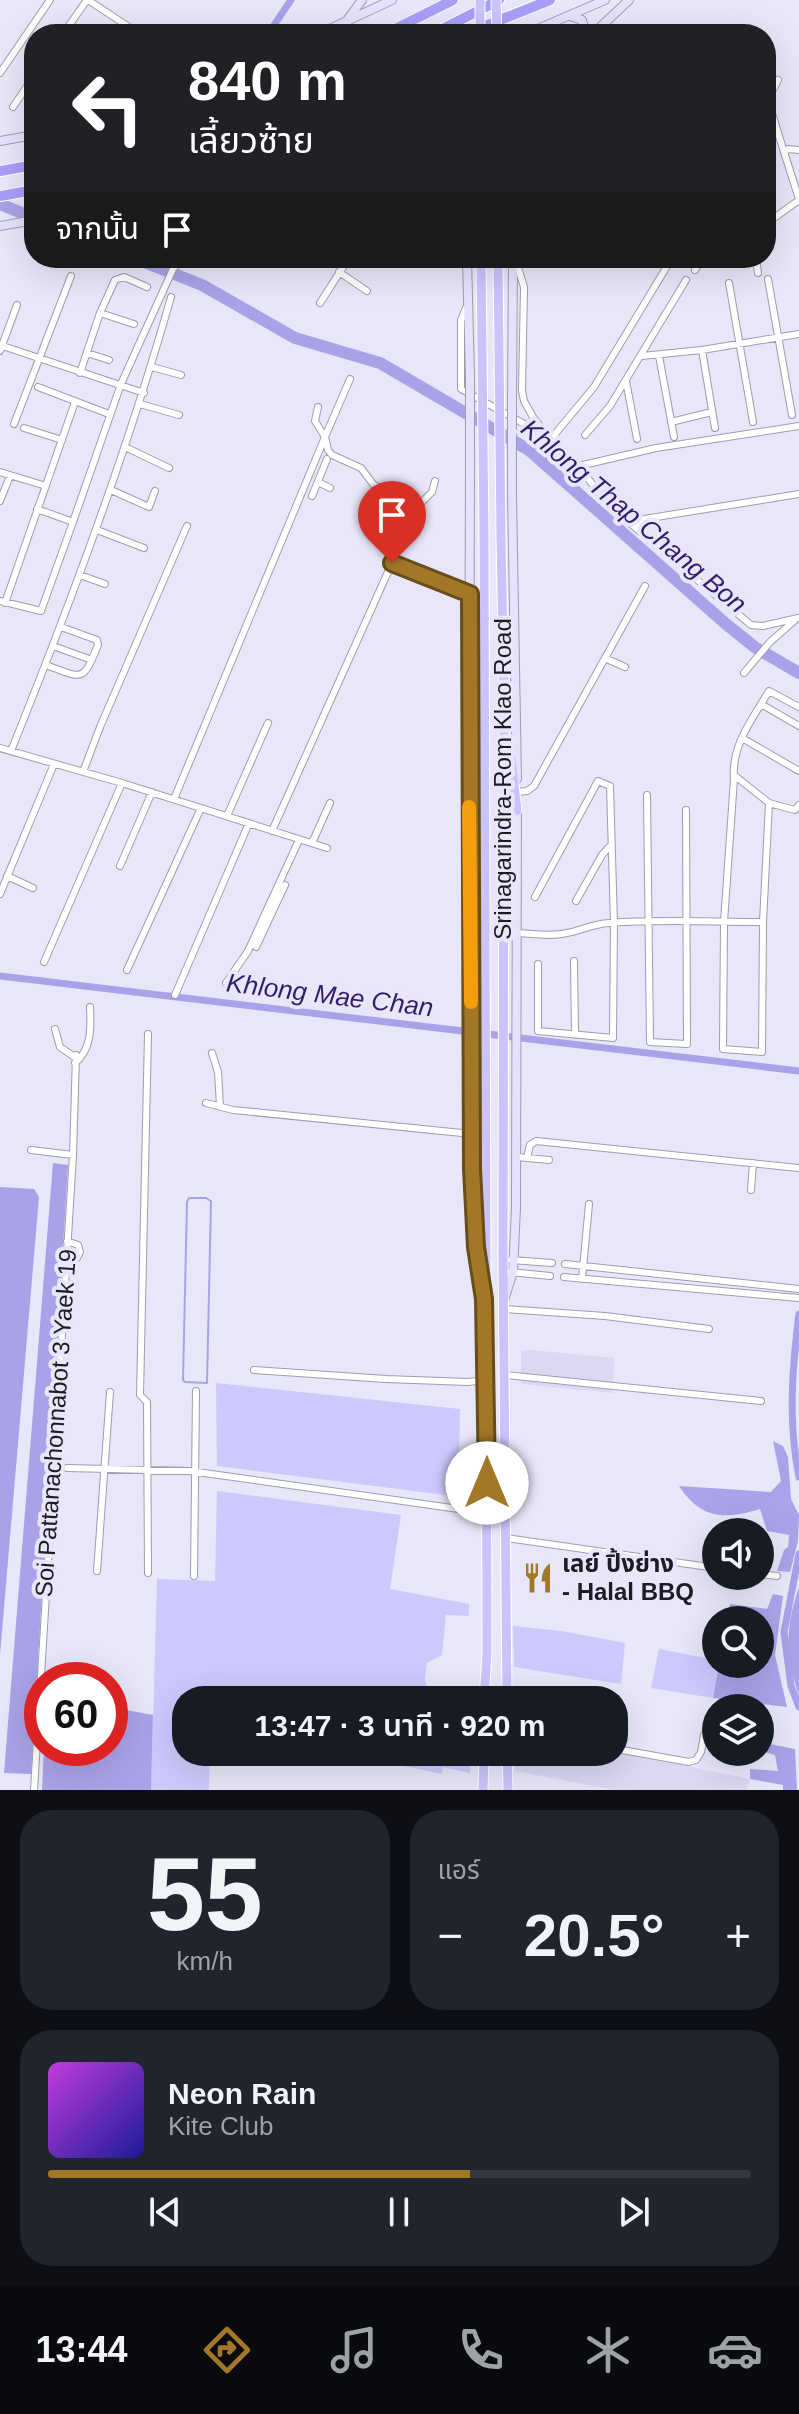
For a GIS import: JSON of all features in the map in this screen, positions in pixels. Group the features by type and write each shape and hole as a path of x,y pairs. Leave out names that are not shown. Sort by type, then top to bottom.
{"highway":[{"path":"405,24 453,0"},
{"path":"452,24 498,0"},
{"path":"490,24 550,0"},
{"path":"0,171 24,167"},
{"path":"0,196 24,192"}],"main road":[{"path":"348,20 362,0"},
{"path":"340,24 392,0"},
{"path":"480,0 480,24"},
{"path":"497,24 498,0"},
{"path":"549,24 605,0"},
{"path":"604,24 629,0"},
{"path":"569,15 582,20 583,24"},
{"path":"2,141 24,137"},
{"path":"0,226 24,222"},
{"name":"Srinagarindra-Rom Klao Road","path":"467,268 472,1134 476,1247 484,1299"},
{"name":"Srinagarindra-Rom Klao Road","path":"481,268 486,1019 485,1686"},
{"name":"Srinagarindra-Rom Klao Road","path":"498,268 504,700 503,1055 509,1260"},
{"name":"Srinagarindra-Rom Klao Road","path":"507,1686 504,1305 517,1157 518,1021 512,496 514,268"},
{"path":"469,811 485,687"},
{"path":"504,700 517,810"},
{"path":"483,1790 484,1766"},
{"path":"507,1766 508,1790"}],"street":[{"path":"34,24 50,0"},
{"path":"70,24 87,0 124,24"},
{"path":"0,73 24,38"},
{"path":"776,85 778,80"},
{"path":"13,107 24,91"},
{"path":"776,128 799,199 776,216"},
{"path":"784,152 788,149 799,150"},
{"path":"75,402 2,602 41,611 109,414 174,268"},
{"path":"320,303 342,268"},
{"path":"517,268 524,287 522,391 528,408 549,438 579,466 606,503 751,625 763,626 798,618"},
{"path":"549,438 594,387 666,268"},
{"path":"757,268 758,273"},
{"path":"339,272 367,291"},
{"path":"14,424 71,276"},
{"path":"80,373 100,313 117,278 124,277 147,287"},
{"path":"768,279 792,415"},
{"path":"585,435 610,406 686,280"},
{"path":"513,286 520,282 524,287"},
{"path":"729,283 753,422"},
{"path":"11,751 97,530 144,393 171,297"},
{"path":"469,300 461,320 461,389 549,438"},
{"path":"17,305 1,347 144,393"},
{"path":"100,313 134,324"},
{"path":"642,356 799,334"},
{"path":"702,350 715,428"},
{"path":"87,353 109,360"},
{"path":"659,356 674,437"},
{"path":"152,367 181,375"},
{"path":"174,799 350,379"},
{"path":"626,381 637,439"},
{"path":"38,387 109,414"},
{"path":"140,404 179,415"},
{"path":"318,407 314,419 332,455 361,468 373,484 384,492"},
{"path":"671,422 712,412"},
{"path":"579,466 656,448 799,426"},
{"path":"24,428 62,440"},
{"path":"125,447 169,468"},
{"path":"309,505 327,459"},
{"path":"0,472 46,486"},
{"path":"0,501 10,476"},
{"path":"272,831 392,563 420,504 432,492 435,481"},
{"path":"318,482 330,488"},
{"path":"111,490 149,507 155,491"},
{"path":"301,492 312,496"},
{"path":"635,527 644,519 799,494"},
{"path":"37,509 73,522"},
{"path":"83,772 187,526"},
{"path":"97,530 144,548"},
{"path":"392,563 470,594"},
{"path":"80,575 105,584"},
{"path":"517,792 534,786 645,586"},
{"path":"744,673 770,642 798,618"},
{"path":"46,665 78,676 86,672 98,645 97,640 61,627"},
{"path":"53,646 92,660"},
{"path":"607,659 625,667"},
{"path":"769,803 763,922 762,1052 723,1049 724,922 733,759 769,691 799,707"},
{"path":"761,704 799,726"},
{"path":"227,816 268,723"},
{"path":"742,738 799,771"},
{"path":"0,748 327,848"},
{"path":"0,894 54,764"},
{"path":"733,775 769,803 790,810 795,810 799,805"},
{"path":"535,897 598,781 610,786 613,1038 538,1031 538,964"},
{"path":"44,962 122,783"},
{"path":"120,866 152,792"},
{"path":"647,795 650,1042 687,1044 686,810"},
{"path":"312,843 330,803"},
{"path":"127,970 201,808"},
{"path":"175,995 249,823"},
{"path":"256,947 299,840"},
{"path":"576,901 611,845"},
{"path":"7,876 33,888"},
{"path":"226,983 285,885"},
{"path":"518,933 559,934 593,924 614,923 763,922"},
{"path":"574,961 575,1035"},
{"path":"55,1029 60,1047 76,1059 82,1057 90,1036 90,1007"},
{"path":"148,1034 140,1395 147,1402 148,1573"},
{"path":"212,1053 218,1072 220,1106"},
{"name":"Soi Pattanachonnabot 3 Yaek 19","path":"34,1790 73,1155 76,1059"},
{"path":"206,1103 472,1134"},
{"path":"527,1158 530,1145 536,1141 798,1168"},
{"path":"31,1150 73,1155"},
{"path":"517,1157 549,1160"},
{"path":"751,1190 753,1163"},
{"path":"582,1279 589,1204"},
{"path":"66,1260 77,1258 80,1252 78,1245 67,1241"},
{"path":"509,1260 552,1263"},
{"path":"565,1264 799,1289"},
{"path":"508,1272 550,1276"},
{"path":"564,1277 799,1298"},
{"path":"574,1303 574,1314"},
{"path":"504,1305 709,1329"},
{"path":"254,1370 468,1382 486,1380"},
{"path":"505,1375 761,1401"},
{"path":"194,1576 196,1391"},
{"path":"97,1571 110,1392"},
{"path":"67,1468 195,1473 487,1513"},
{"path":"506,1538 702,1566"},
{"path":"628,1751 689,1762 696,1760 702,1746"}],"shaded area":[{"path":"53,1163 68,1165 38,1662 24,1662 24,1766 31,1766 31,1774 4,1773"},
{"path":"0,1187 34,1189 39,1197 0,1655"},
{"path":"521,1351 614,1358 613,1393 521,1384"},
{"path":"216,1383 460,1409 459,1466 470,1466 469,1498 217,1466"},
{"path":"773,1441 783,1446 788,1457 791,1499 799,1515 798,1541 790,1572 777,1571 788,1547 789,1535 774,1532 774,1518 763,1518 760,1509 735,1515 705,1511 679,1486 771,1492 781,1481"},
{"path":"217,1491 401,1515 390,1589 469,1604 469,1616 446,1615 442,1655 427,1663 427,1686 172,1686 172,1766 210,1766 209,1790 151,1790 157,1579 215,1581"},
{"path":"799,1587 799,1696 788,1641"},
{"path":"773,1594 783,1596 775,1655 787,1707 774,1705 774,1694 714,1694 717,1678 774,1678 774,1606 768,1606"},
{"path":"513,1626 562,1631 625,1643 621,1684 514,1667"},
{"path":"659,1649 702,1657 702,1678 717,1678 714,1694 702,1696 651,1688"},
{"path":"128,1710 153,1715 151,1790 42,1790 43,1766 128,1766"},
{"path":"774,1745 795,1749 797,1790 783,1790 783,1785 750,1779 750,1769 778,1771"},
{"path":"628,1755 750,1779 746,1790 615,1790 515,1771 515,1766 628,1766"},
{"path":"404,1766 470,1766 470,1773 443,1767 442,1774"}],"waterway":[{"path":"275,24 291,0"},
{"name":"Khlong Thap Chang Bon","path":"0,204 24,214"},
{"name":"Khlong Thap Chang Bon","path":"159,268 202,285 295,338 380,363 529,450 726,624 756,648 799,673"},
{"name":"Khlong Mae Chan","path":"0,976 799,1071"},
{"path":"189,1198 211,1201 207,1383 183,1380 189,1198"},
{"path":"799,1314 792,1396 793,1436 799,1477"},
{"path":"799,1554 784,1632 791,1686 799,1707"}],"slow traffic":[{"path":"469,807 471,1002"}],"place":[{"name":"เลย์ ปิ้งย่าง - Halal BBQ","path":"538,1578"}],"route":[{"path":"392,563 470,594 472,1169 476,1247 484,1299 487,1483"}]}
